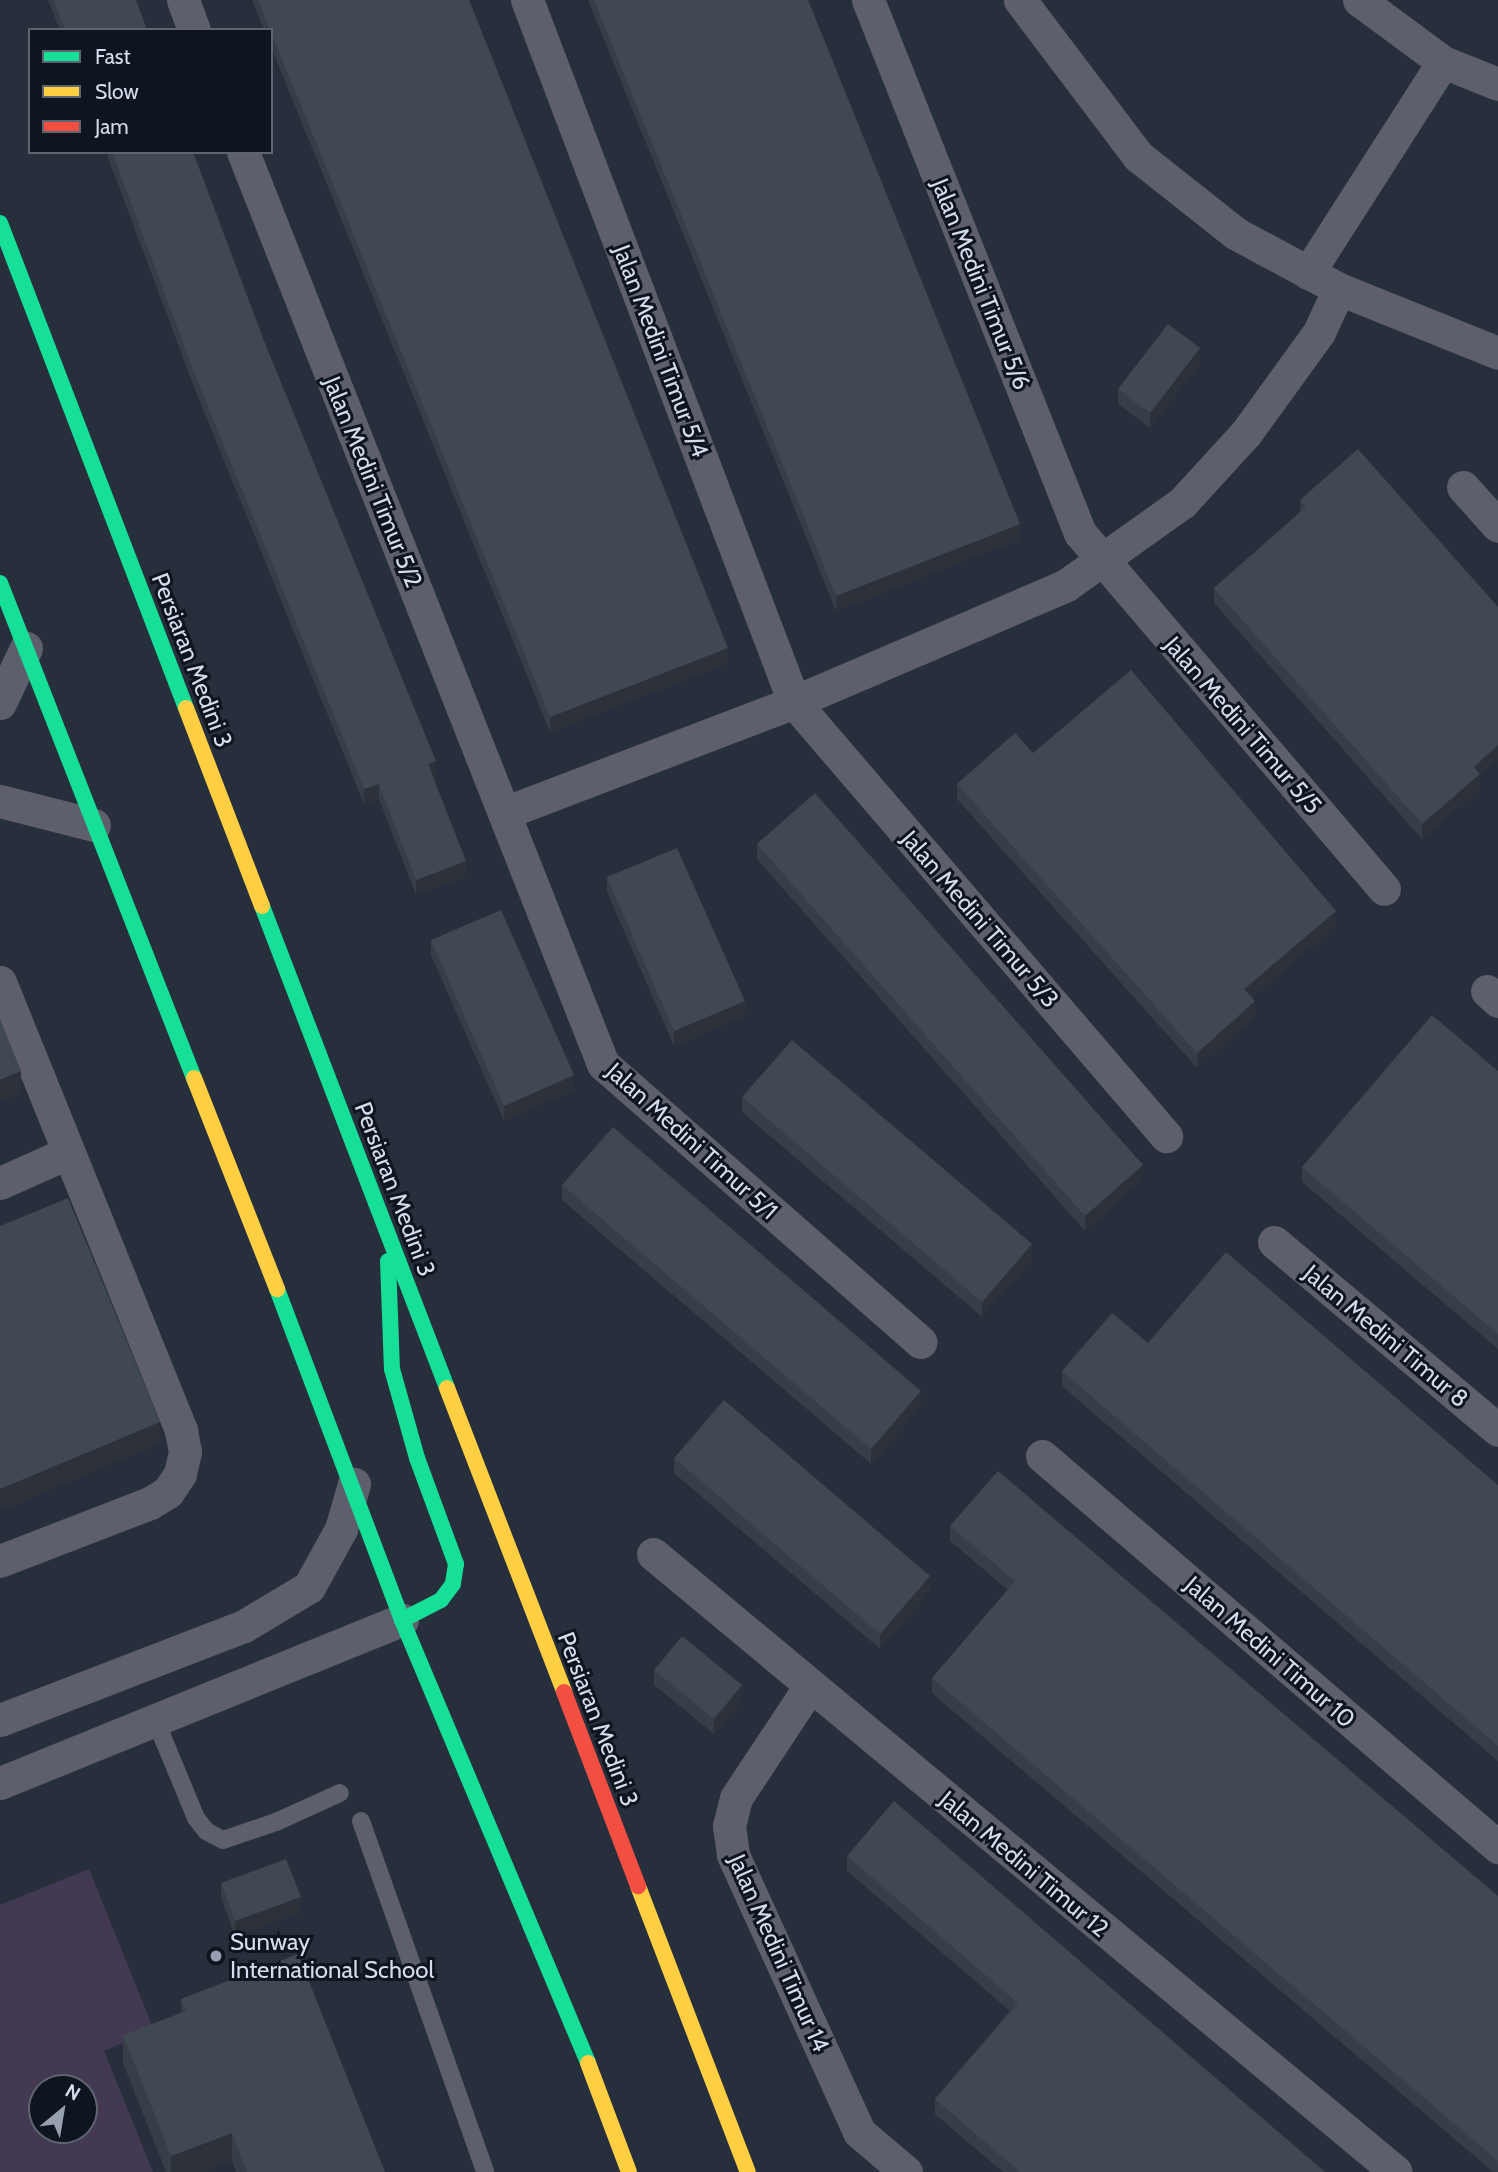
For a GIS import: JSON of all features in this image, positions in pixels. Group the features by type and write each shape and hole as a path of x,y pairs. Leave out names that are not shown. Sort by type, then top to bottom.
{"street":[{"path":"183,0 193,28"},
{"name":"Jalan Medini Timur 5/4","path":"527,0 794,702"},
{"name":"Jalan Medini Timur 5/6","path":"869,0 1080,533 1102,562"},
{"path":"1020,0 1138,156 1235,233 1339,289 1498,353"},
{"path":"1359,0 1443,62 1498,84"},
{"path":"1308,273 1443,62"},
{"name":"Jalan Medini Timur 5/2","path":"244,154 504,813"},
{"name":"Persiaran Medini 3","path":"0,223 748,2172"},
{"path":"504,813 794,702 1065,586 1182,503 1246,433 1319,332 1339,289"},
{"path":"1462,487 1498,526"},
{"name":"Jalan Medini Timur 5/5","path":"1102,562 1384,889"},
{"path":"0,583 354,1484 402,1620 574,2027 629,2172"},
{"path":"0,703 26,648"},
{"name":"Jalan Medini Timur 5/3","path":"794,702 1166,1136"},
{"path":"0,801 94,825"},
{"name":"Jalan Medini Timur 5/1","path":"504,813 603,1063 919,1342"},
{"path":"0,982 181,1431 185,1452 180,1474 168,1492 150,1503 0,1561"},
{"path":"0,1183 67,1153"},
{"path":"0,1783 402,1620 441,1600 453,1584 456,1564 417,1458 393,1369 386,1230"},
{"name":"Jalan Medini Timur 8","path":"1274,1242 1498,1430"},
{"name":"Jalan Medini Timur 10","path":"1042,1457 1498,1847"},
{"path":"0,1720 243,1626 309,1587 341,1529 354,1484"},
{"name":"Jalan Medini Timur 12","path":"653,1555 1396,2172"},
{"name":"Jalan Medini Timur 14","path":"810,1686 736,1798 729,1826 733,1856 859,2132 906,2172"}],"lane":[{"path":"155,1719 196,1818 206,1832 223,1840 276,1822 340,1793"},
{"path":"361,1821 485,2172"}],"shaded area":[{"path":"89,1869 154,2030 104,2051 153,2172 0,2172 0,1905"}],"building":[{"path":"54,0 136,0 146,28 64,28"},
{"path":"258,0 469,0 728,648 550,717 273,37 273,28 269,28"},
{"path":"594,0 808,0 1020,524 836,596"},
{"path":"113,154 194,154 264,341 436,761 428,764 466,861 416,880 379,784 364,789 194,372"},
{"path":"1168,324 1200,348 1150,413 1118,389"},
{"path":"1358,449 1498,607 1498,745 1474,767 1480,774 1422,824 1214,588 1306,507 1300,500"},
{"path":"1131,670 1336,911 1244,989 1255,1001 1197,1053 957,784 1015,733 1033,753"},
{"path":"815,793 1143,1165 1085,1216 757,844"},
{"path":"677,848 745,1001 674,1031 607,877"},
{"path":"501,910 574,1075 504,1106 431,940"},
{"path":"1432,1015 1498,1071 1498,1334 1302,1167"},
{"path":"0,1019 21,1071 0,1080"},
{"path":"792,1040 1032,1244 982,1302 742,1097"},
{"path":"613,1127 921,1391 871,1449 562,1185"},
{"path":"68,1198 160,1422 0,1489 0,1226"},
{"path":"1226,1252 1498,1485 1498,1746 1062,1371 1112,1313 1148,1343"},
{"path":"724,1400 930,1576 880,1634 674,1458"},
{"path":"998,1471 1498,1896 1498,2161 932,1678 1015,1581 950,1526"},
{"path":"682,1636 742,1685 714,1719 654,1670"},
{"path":"894,1801 1325,2172 1020,2172 935,2099 1018,2003 847,1856"},
{"path":"286,1859 301,1897 235,1921 221,1883"},
{"path":"298,1954 385,2172 247,2172 232,2133 171,2156 123,2035 186,2011 181,1999"}],"traffic: fast":[{"path":"0,223 186,708"},
{"path":"0,583 194,1078"},
{"path":"262,906 447,1388"},
{"path":"388,1261 392,1369 417,1458 456,1564 453,1584 441,1600 402,1620"},
{"path":"277,1289 402,1620 588,2063"}],"traffic: slow":[{"path":"186,708 262,906"},
{"path":"194,1078 277,1289"},
{"path":"447,1388 564,1692"},
{"path":"638,1886 748,2172"},
{"path":"588,2063 629,2172"}],"traffic: jam":[{"path":"564,1692 638,1886"}],"place":[{"name":"Sunway International School","path":"216,1956"}]}
